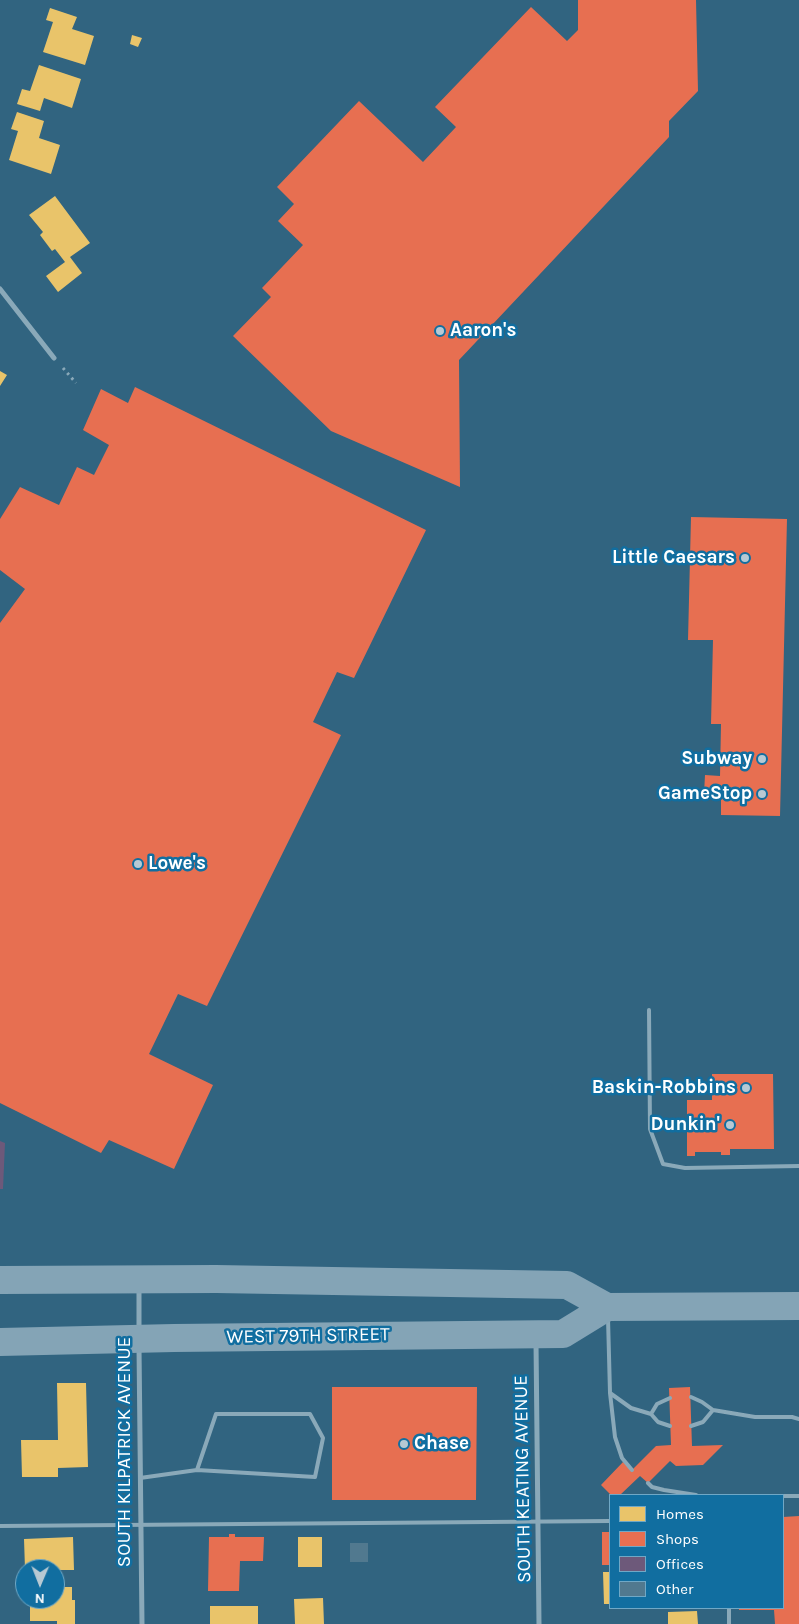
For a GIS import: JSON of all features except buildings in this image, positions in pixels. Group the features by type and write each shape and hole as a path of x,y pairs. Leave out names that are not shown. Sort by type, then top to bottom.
{"main road":[{"path":"0,1280 139,1279 567,1285 607,1307 799,1306"},
{"name":"WEST 79TH STREET","path":"0,1342 563,1334 607,1307"}],"street":[{"path":"0,289 54,358"},
{"name":"SOUTH KILPATRICK AVENUE","path":"139,1279 142,1624"},
{"name":"SOUTH KEATING AVENUE","path":"536,1333 539,1624"}],"lane":[{"path":"650,1010 650,1129 663,1164 684,1168 799,1166"},
{"path":"607,1307 610,1394 616,1437 622,1458 632,1470"},
{"path":"610,1394 631,1408 652,1414 658,1422 670,1426"},
{"path":"652,1414 657,1404 670,1398"},
{"path":"691,1398 702,1402 713,1410 755,1417 792,1417 799,1419"},
{"path":"691,1426 703,1422 713,1410"},
{"path":"140,1478 197,1470 315,1477 324,1438 310,1414 216,1414 197,1470"},
{"path":"648,1484 664,1490 690,1494"},
{"path":"784,1496 799,1496"},
{"path":"0,1526 609,1521"},
{"path":"729,1609 729,1624"}],"place":[{"name":"Aaron's","path":"440,331"},
{"name":"Little Caesars","path":"745,558"},
{"name":"Subway","path":"762,759"},
{"name":"GameStop","path":"762,794"},
{"name":"Lowe's","path":"138,864"},
{"name":"Baskin-Robbins","path":"746,1088"},
{"name":"Dunkin'","path":"730,1125"},
{"name":"Chase","path":"404,1444"}]}
